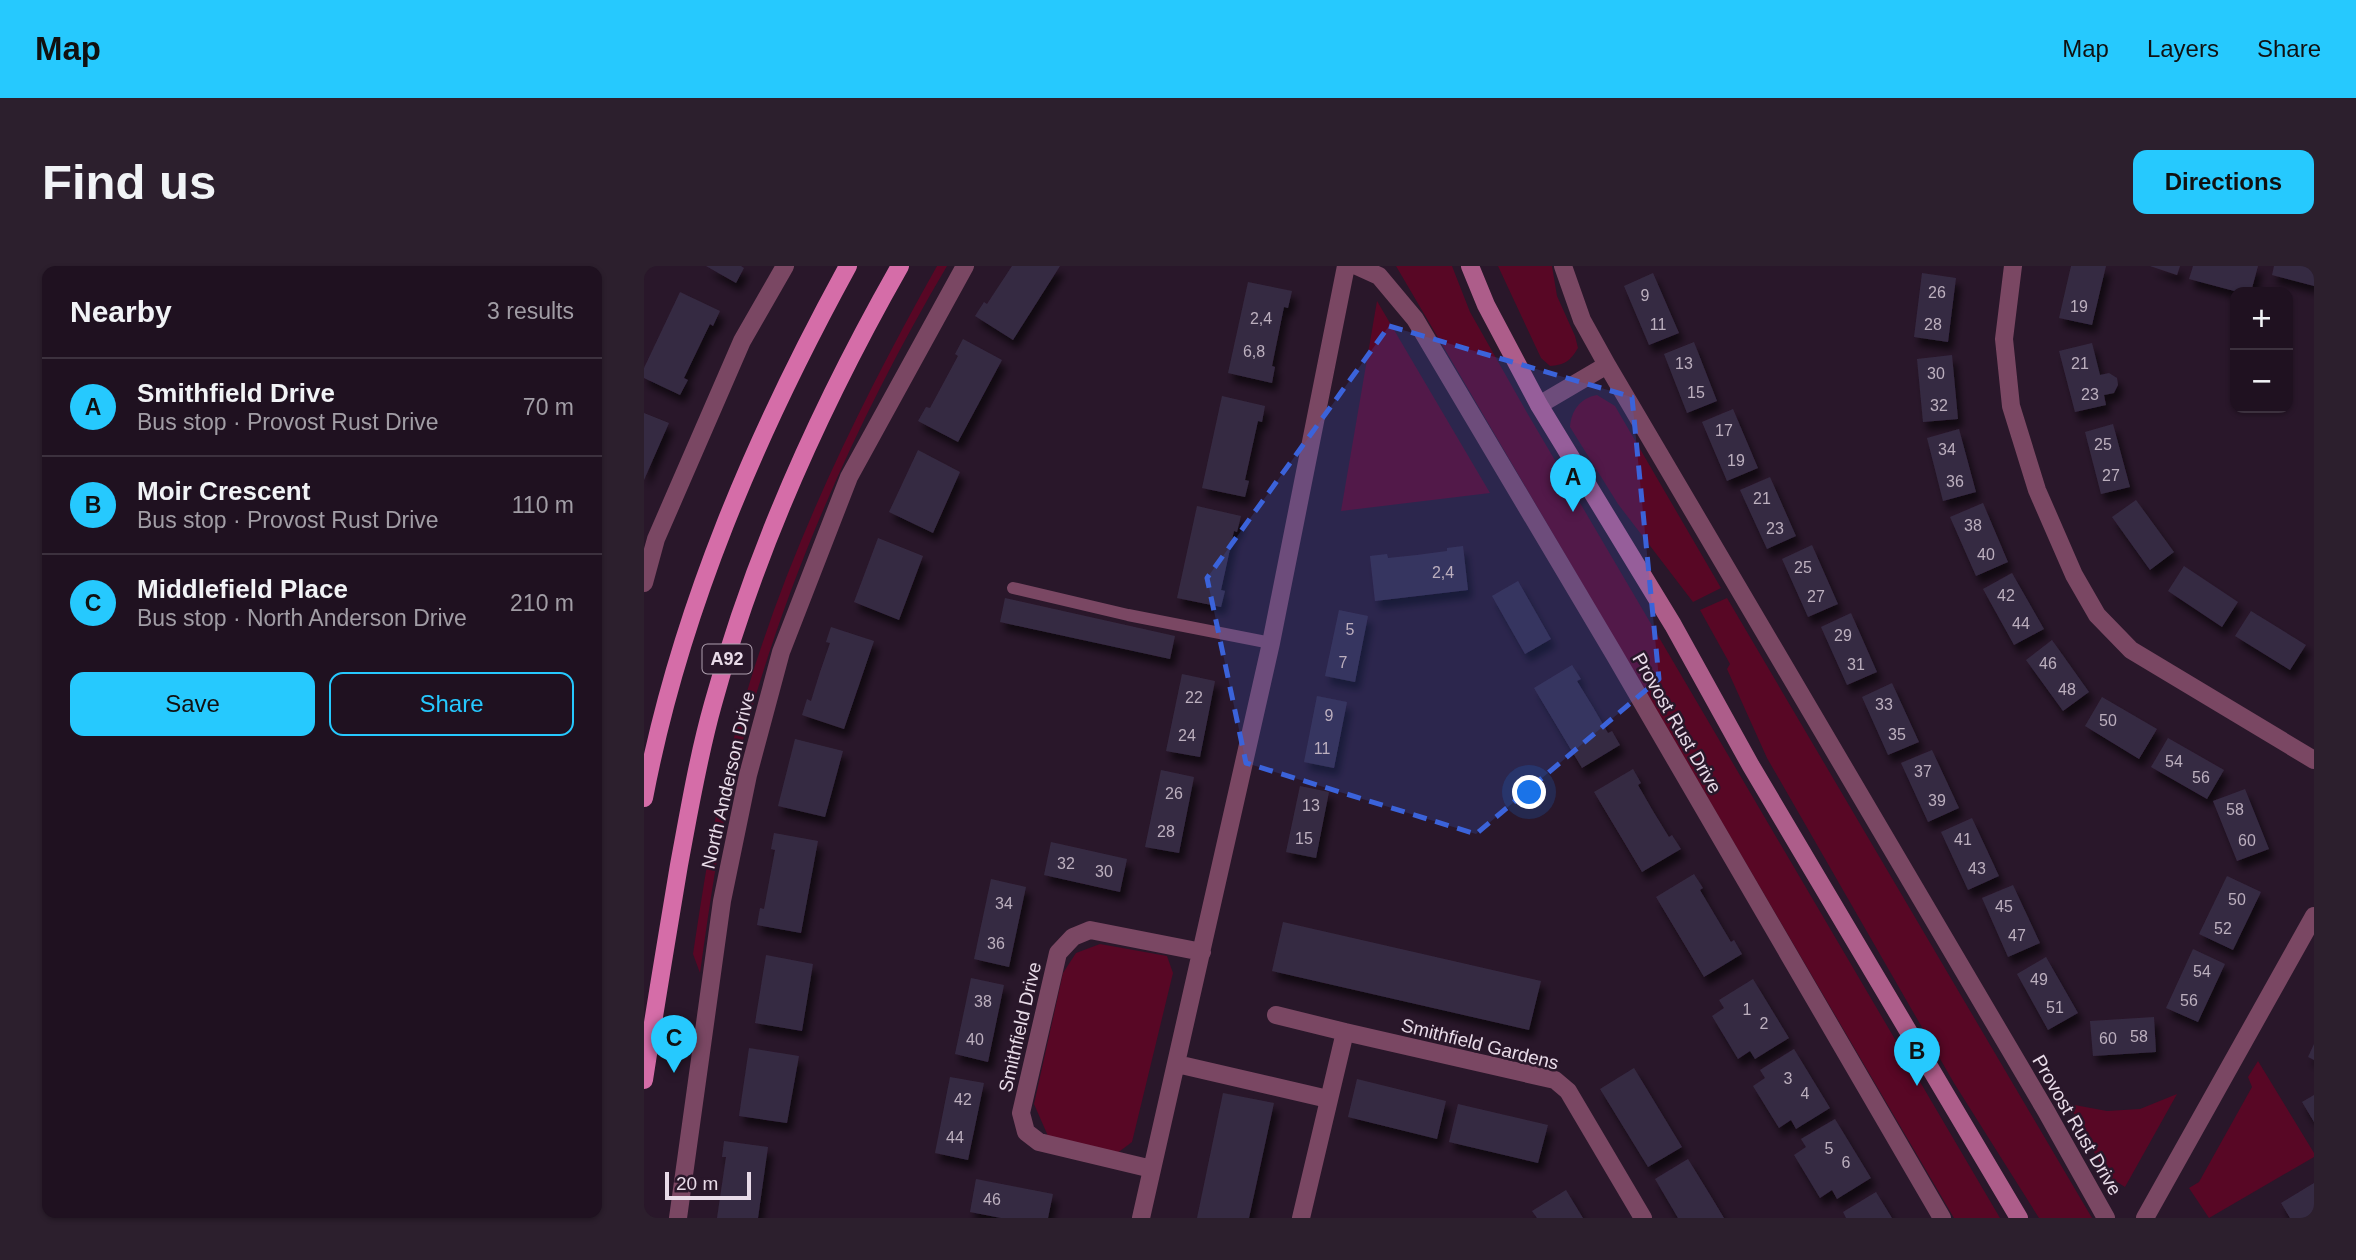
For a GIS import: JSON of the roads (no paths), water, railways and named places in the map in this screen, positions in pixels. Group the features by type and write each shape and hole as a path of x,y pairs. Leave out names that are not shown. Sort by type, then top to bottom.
{"main road":[{"name":"A92","path":"644,798 654,745 669,690 726,519 778,400 848,266"},
{"name":"North Anderson Drive","path":"644,1080 698,767 712,704 767,540 822,411 900,266"}],"street":[{"path":"644,583 656,539 742,341 785,266"},
{"name":"North Anderson Drive","path":"678,1218 722,901 748,775 782,652 849,477 965,266"},
{"path":"1141,1218 1271,643 1346,266"},
{"name":"Provost Rust Drive","path":"1357,266 1379,276 1415,319 1942,1218"},
{"path":"1470,266 1486,305 1539,405 1673,625 1758,778 2019,1218"},
{"name":"Provost Rust Drive","path":"1563,266 1582,320 1607,365 2046,1111 2106,1218"},
{"path":"2013,266 2004,339 2011,406 2037,490 2074,575 2098,615 2131,650 2314,760"},
{"path":"1539,405 1607,365"},
{"path":"2145,1218 2314,916"},
{"name":"Smithfield Drive","path":"1152,1170 1039,1142 1027,1132 1021,1113 1058,953 1073,937 1090,930 1202,952"},
{"name":"Smithfield Gardens","path":"1276,1016 1555,1080 1568,1091 1643,1218"},
{"path":"1301,1218 1345,1032"},
{"path":"1177,1064 1328,1099"}],"lane":[{"path":"1013,588 1128,615 1271,643"}],"place":[{"name":"Smithfield Drive","path":"1573,512"},
{"name":"Middlefield Place","path":"674,1073"},
{"name":"Moir Crescent","path":"1917,1086"}]}
